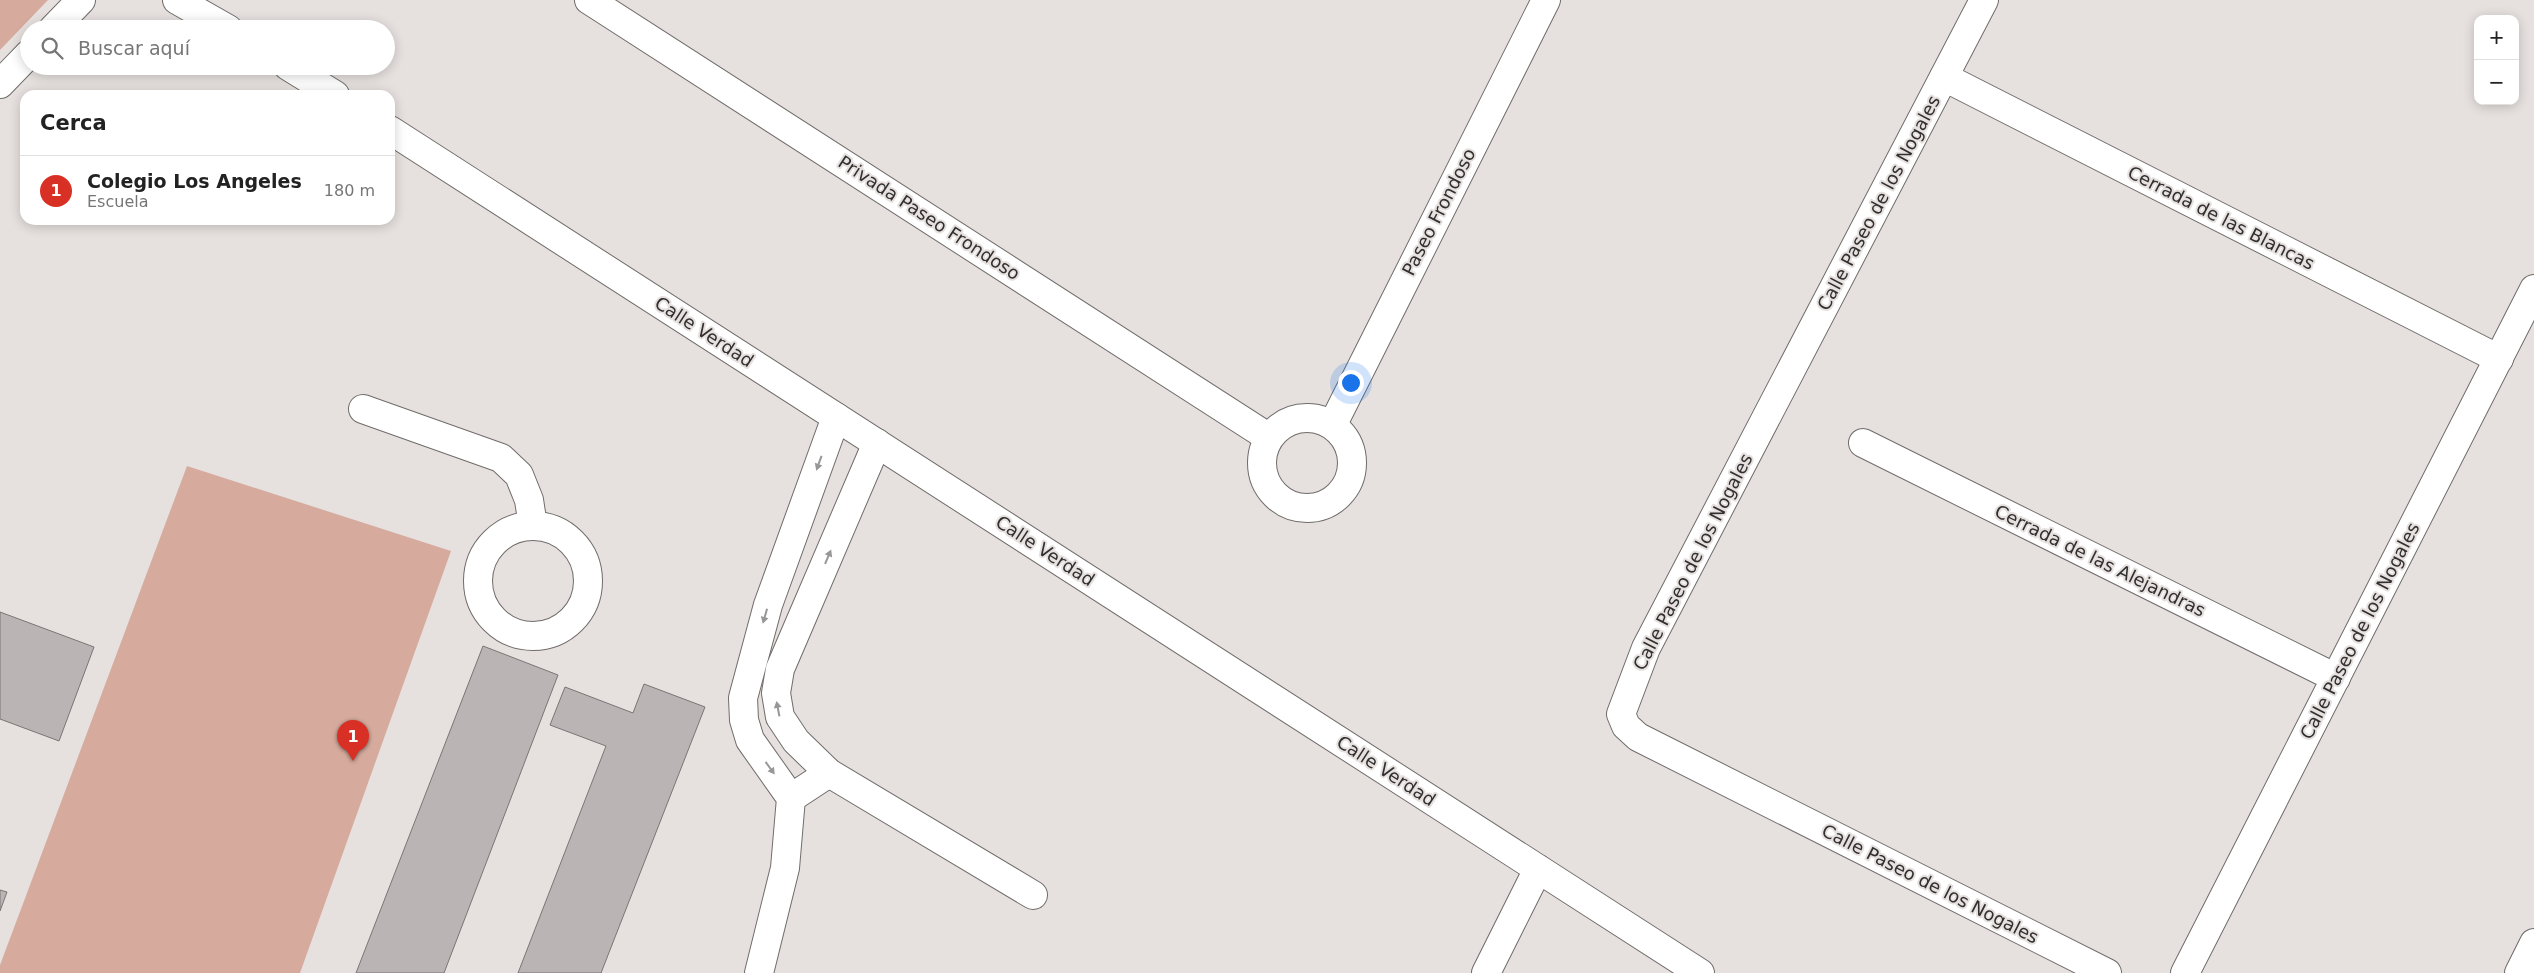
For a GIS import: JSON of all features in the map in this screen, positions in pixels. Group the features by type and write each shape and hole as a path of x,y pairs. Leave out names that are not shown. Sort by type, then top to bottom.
{"street":[{"path":"62,20 81,0"},
{"path":"177,0 212,20"},
{"name":"Privada Paseo Frondoso","path":"589,0 1268,437"},
{"name":"Paseo Frondoso","path":"1333,424 1546,0"},
{"name":"Calle Paseo de los Nogales","path":"1984,0 1646,648 1621,714 1626,726 1638,737 2108,973"},
{"path":"0,84 20,63"},
{"path":"302,75 326,90"},
{"name":"Cerrada de las Blancas","path":"1944,77 2498,359"},
{"name":"Calle Verdad","path":"395,133 1700,973"},
{"name":"Calle Paseo de los Nogales","path":"2185,973 2534,289"},
{"path":"363,409 501,458 519,475 529,500 533,526"},
{"path":"1310,416 1333,424 1350,445 1352,473 1339,496 1315,509 1288,506 1268,489 1260,462 1268,437 1286,421 1310,416"},
{"path":"759,973 785,868 791,798 750,740 744,720 743,698 768,605 836,417"},
{"path":"877,443 780,669 777,681 777,707 785,728 829,773 1033,895"},
{"name":"Cerrada de las Alejandras","path":"1863,443 2336,678"},
{"path":"533,526 554,529 572,542 584,559 589,580 584,602 573,620 555,632 534,637 513,632 494,621 482,603 478,582 482,560 494,542 512,530 533,526"},
{"path":"791,798 829,773"},
{"path":"1486,973 1538,869"},
{"path":"2519,973 2534,943"}],"shaded area":[{"path":"0,0 48,0 29,20 20,20 20,29 0,50"},
{"path":"187,466 451,551 300,973 0,973 0,965"}],"building":[{"path":"0,612 94,647 59,741 0,719"},
{"path":"483,646 558,675 444,973 356,973"},
{"path":"644,684 705,707 601,973 518,973 606,746 550,725 565,687 633,713"},
{"path":"0,890 7,892 0,911"}],"place":[{"name":"Colegio Los Angeles","path":"353,761"}]}
